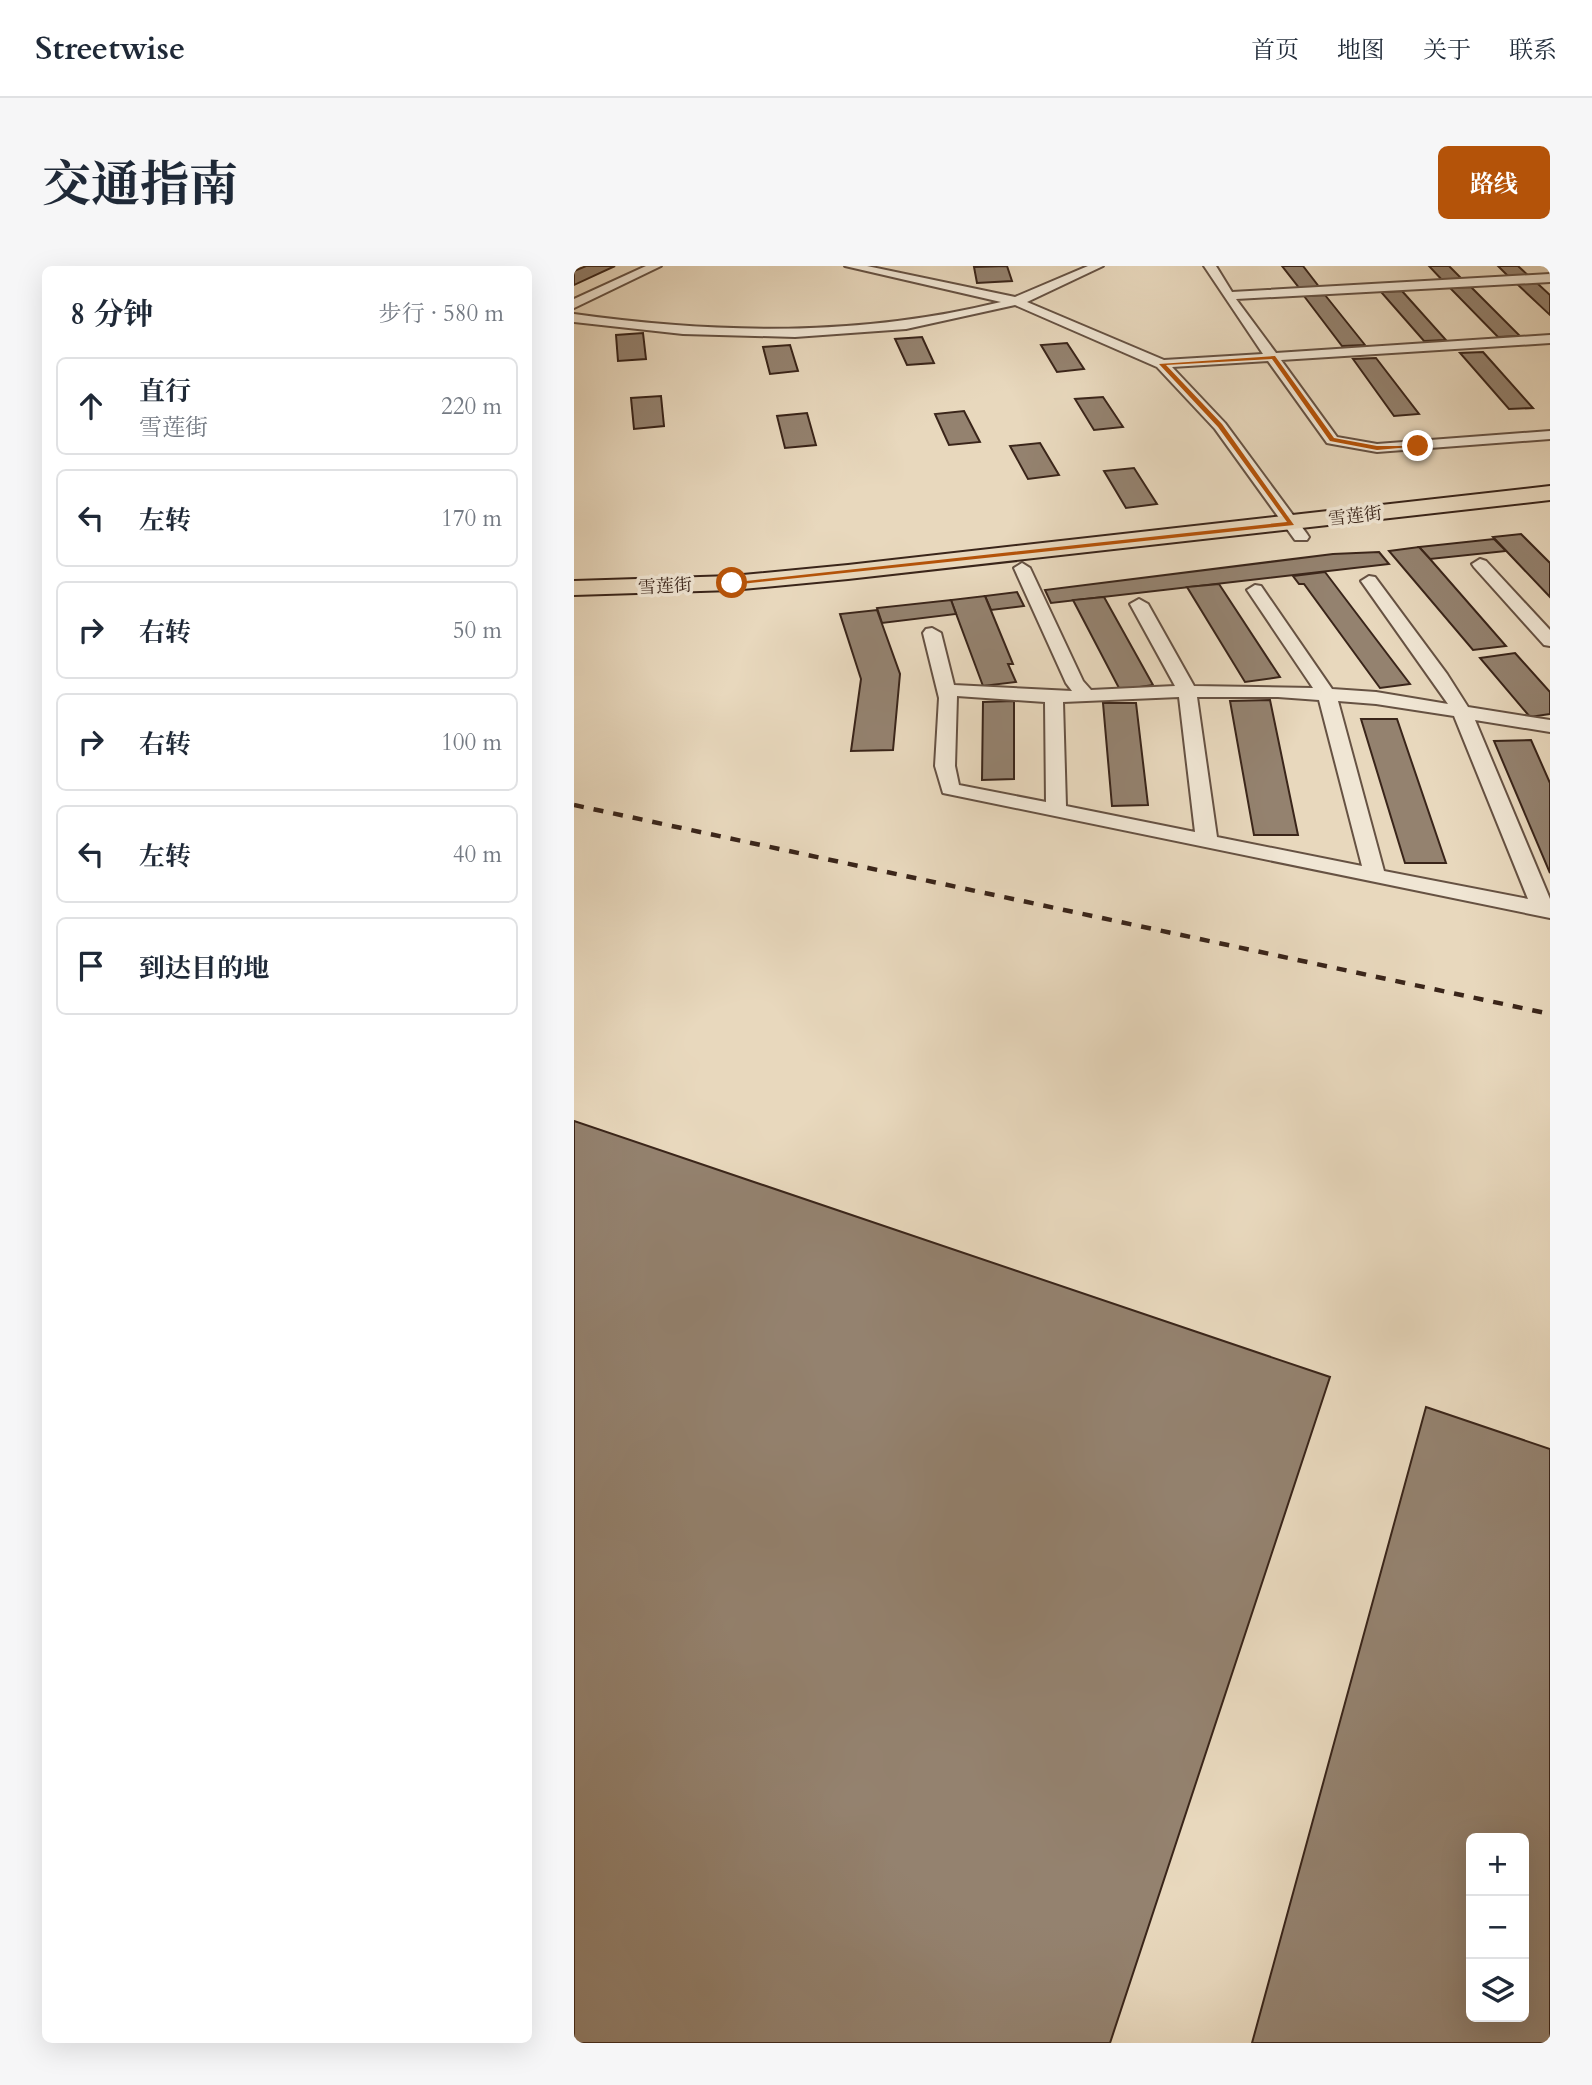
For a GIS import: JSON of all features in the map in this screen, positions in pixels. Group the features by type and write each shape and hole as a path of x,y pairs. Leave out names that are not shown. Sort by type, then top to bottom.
{"main road":[{"name":"雪莲街","path":"574,601 730,597 1022,568 1550,493"},
{"name":"雪莲街","path":"574,588 732,583 1550,509"}],"street":[{"path":"574,304 655,266"},
{"path":"851,266 1015,301 1162,364 1220,426 1296,530"},
{"path":"574,318 613,324 715,331 811,333 945,318 1015,301 1097,266"},
{"path":"1210,266 1228,296 1332,440 1377,448 1550,435"},
{"path":"1536,266 1550,279"},
{"path":"1228,296 1550,279"},
{"path":"1162,364 1550,339"},
{"path":"1480,564 1550,640"},
{"path":"1022,568 1074,682 1086,695"},
{"path":"1369,581 1441,678 1462,712 1547,910"},
{"path":"1255,590 1326,695 1375,876"},
{"path":"1139,604 1187,691 1207,841"},
{"path":"932,632 948,698 945,766 950,789 1547,910"},
{"path":"946,690 1054,697 1187,691 1278,691 1376,698 1550,726"},
{"path":"1054,697 1056,810"}],"building":[{"path":"586,266 615,266 574,285 574,271"},
{"path":"1007,266 1012,281 977,283 974,267"},
{"path":"1282,266 1303,266 1320,288 1300,289"},
{"path":"1429,266 1449,266 1463,280 1443,281"},
{"path":"1498,266 1518,266 1530,277 1510,278"},
{"path":"1537,283 1550,295 1550,315 1517,284"},
{"path":"1471,287 1520,336 1498,337 1450,288"},
{"path":"1402,291 1446,340 1424,341 1381,292"},
{"path":"1325,295 1365,345 1342,346 1304,296"},
{"path":"643,333 646,359 618,361 616,335"},
{"path":"922,337 934,363 907,365 895,339"},
{"path":"1067,343 1084,369 1057,372 1041,345"},
{"path":"790,345 798,371 770,374 763,347"},
{"path":"1483,352 1533,408 1509,409 1460,353"},
{"path":"1376,358 1419,414 1394,416 1353,359"},
{"path":"661,396 664,426 634,429 631,398"},
{"path":"1103,397 1123,427 1094,430 1075,399"},
{"path":"964,411 980,442 949,445 935,414"},
{"path":"807,413 816,445 785,448 777,416"},
{"path":"1040,443 1059,475 1028,479 1010,446"},
{"path":"1134,468 1157,504 1126,508 1104,471"},
{"path":"1521,534 1550,563 1550,597 1493,537"},
{"path":"1494,539 1506,551 1430,559 1419,547"},
{"path":"1419,547 1506,646 1473,650 1389,551"},
{"path":"1379,552 1389,564 1051,603 1045,590 1333,554"},
{"path":"1325,572 1410,684 1380,688 1304,584 1299,584 1293,576"},
{"path":"1219,584 1280,677 1245,682 1187,587"},
{"path":"1017,592 1024,606 991,610 985,596"},
{"path":"985,596 1013,664 1008,664 1016,682 983,686 951,600"},
{"path":"1104,597 1153,685 1120,690 1073,600"},
{"path":"951,600 956,614 882,623 877,608"},
{"path":"877,610 900,674 893,750 851,751 861,679 840,614"},
{"path":"1515,653 1550,692 1550,714 1530,717 1480,658"},
{"path":"1270,700 1298,835 1254,835 1230,701"},
{"path":"1014,701 1014,779 982,780 983,702"},
{"path":"1103,703 1136,703 1148,805 1112,806"},
{"path":"1361,719 1397,719 1446,863 1405,863"},
{"path":"1531,740 1550,783 1550,873 1494,741"},
{"path":"574,1121 1330,1377 1110,2043 574,2043"},
{"path":"1426,1407 1550,1449 1550,2043 1252,2043"}],"railway":[{"path":"574,805 1550,1014"}],"route":[{"path":"732,583 1292,524 1220,426 1162,364 1273,357 1332,440 1377,448 1418,446"}]}
